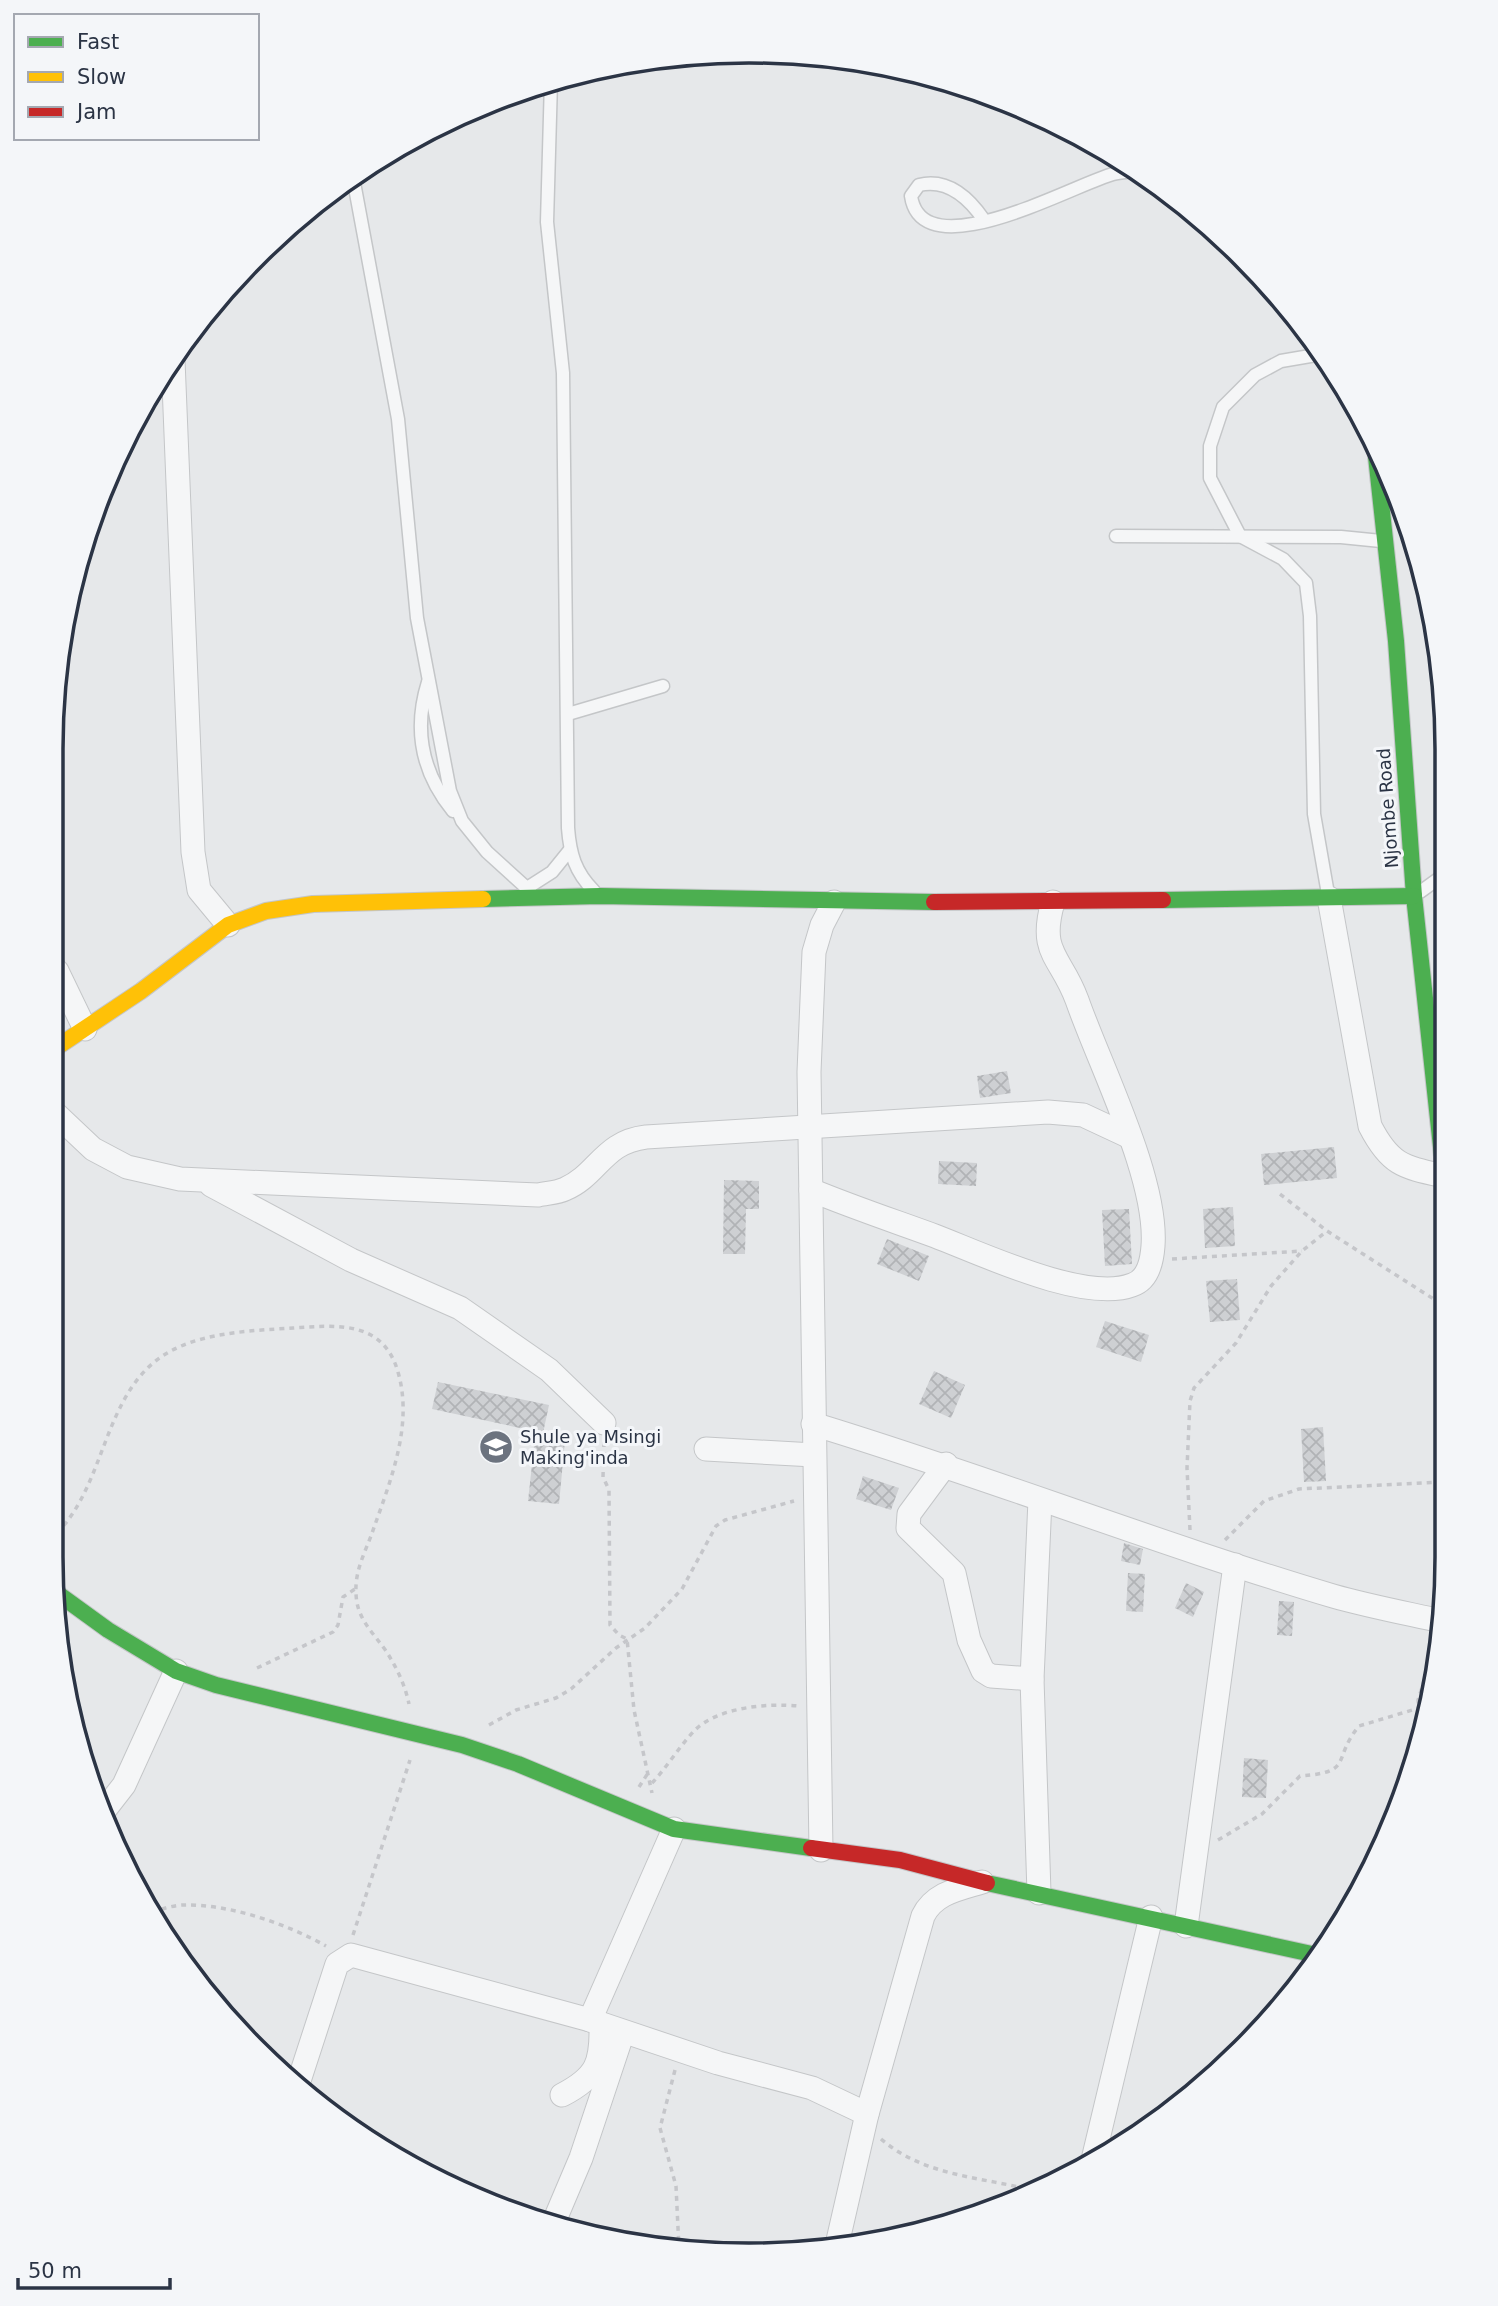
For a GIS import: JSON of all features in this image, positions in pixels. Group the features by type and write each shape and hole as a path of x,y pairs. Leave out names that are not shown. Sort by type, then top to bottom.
{"main road":[{"name":"Njombe Road","path":"1378,475 1396,641 1414,897 1435,1092"},
{"path":"63,1043 228,925 266,911 313,904 533,893 834,902 1414,897"},
{"path":"64,1598 108,1630 176,1671 259,1696 462,1745 518,1764 674,1829 900,1860 982,1882 1308,1953"}],"street":[{"path":"174,376 193,852 199,890 228,925"},
{"path":"1329,898 1370,1126 1390,1158 1403,1167 1435,1174"},
{"path":"821,1850 813,1424 811,1124 814,951 822,925 834,902"},
{"path":"811,1191 1002,1263 1067,1283 1095,1288 1135,1285 1145,1276 1151,1260 1153,1230 1149,1204 1128,1136 1075,995 1050,950 1046,927 1053,902"},
{"path":"63,983 85,1029"},
{"path":"63,1121 93,1149 127,1167 201,1180 538,1195 565,1189 616,1146 629,1139 811,1124 1066,1113 1105,1123 1128,1136"},
{"path":"201,1180 351,1260 460,1308 549,1370 604,1423"},
{"path":"813,1424 946,1465 1040,1500 1336,1597 1432,1619"},
{"path":"706,1449 814,1455"},
{"path":"946,1465 909,1514 908,1528 954,1573 969,1640 983,1671 991,1676 1032,1679"},
{"path":"1039,1893 1032,1679 1040,1500"},
{"path":"1186,1926 1198,1857 1207,1757 1235,1565"},
{"path":"109,1804 124,1785 176,1671"},
{"path":"562,2095 583,2084 592,2075 599,2061 596,2022 674,1829"},
{"path":"839,2237 867,2114 913,1945 928,1905 938,1898 982,1882"},
{"path":"1095,2149 1151,1917"},
{"path":"300,2076 325,1996 346,1956 596,2022 679,2051 812,2088 867,2114"},
{"path":"556,2216 580,2158 624,2032"}],"lane":[{"path":"551,92 547,222 563,373 569,851 584,881 600,896"},
{"path":"984,220 972,201 951,187 930,182 919,185 911,196 913,211 923,221 951,225 1014,216 1103,177 1121,174"},
{"path":"355,188 398,419 417,618 450,791 462,821 487,852 533,893 569,851"},
{"path":"1311,356 1280,361 1255,375 1223,407 1209,446 1210,478 1240,537 1283,559 1306,583 1310,616 1314,814 1329,898"},
{"path":"1116,536 1341,537 1385,541"},
{"path":"568,714 663,686"},
{"path":"1414,897 1435,881"}],"path":[{"path":"1280,1194 1327,1231 1435,1300"},
{"path":"1327,1231 1302,1251 1271,1286 1236,1343 1194,1388 1190,1401 1186,1468 1201,1552 1255,1508 1275,1496 1299,1489 1338,1485 1435,1482"},
{"path":"1151,1260 1302,1251"},
{"path":"63,1526 85,1491 134,1382 154,1362 183,1345 242,1332 353,1327 373,1335 394,1356 402,1397 402,1429 393,1474 359,1567 356,1589 362,1620 399,1673 416,1732 409,1763 358,1912 346,1956 311,1938 221,1908 183,1905 161,1910"},
{"path":"604,1423 603,1476 609,1490 610,1625 627,1639 634,1710 651,1784 648,1819"},
{"path":"462,1745 502,1717 571,1689 627,1639 645,1628 682,1589 716,1526 724,1520 792,1503 814,1482"},
{"path":"248,1672 333,1632 338,1625 343,1597 356,1589"},
{"path":"1419,1706 1424,1681"},
{"path":"651,1784 695,1730 713,1719 734,1711 785,1704 819,1707"},
{"path":"1198,1857 1262,1814 1300,1776 1321,1776 1334,1769 1359,1726 1418,1708"},
{"path":"679,2051 660,2128 676,2186 679,2239"},
{"path":"867,2114 879,2137 927,2166 962,2177 1019,2188"}],"building":[{"path":"1007,1071 1011,1093 980,1098 977,1076"},
{"path":"1334,1147 1337,1178 1264,1185 1261,1154"},
{"path":"939,1161 977,1163 976,1186 938,1184"},
{"path":"724,1180 759,1181 759,1209 746,1209 745,1254 723,1254"},
{"path":"1233,1207 1235,1246 1205,1248 1203,1209"},
{"path":"1129,1209 1132,1264 1105,1266 1102,1210"},
{"path":"887,1239 929,1256 919,1281 877,1264"},
{"path":"1237,1279 1240,1320 1210,1322 1206,1281"},
{"path":"1105,1321 1149,1335 1141,1362 1096,1347"},
{"path":"934,1371 965,1385 951,1418 919,1404"},
{"path":"438,1382 549,1405 543,1433 432,1409"},
{"path":"1323,1427 1326,1481 1304,1482 1301,1429"},
{"path":"535,1437 565,1440 559,1504 528,1501"},
{"path":"863,1476 899,1488 891,1510 856,1499"},
{"path":"1124,1543 1143,1549 1140,1565 1121,1561"},
{"path":"1128,1573 1145,1574 1143,1612 1126,1611"},
{"path":"1186,1583 1204,1592 1193,1617 1175,1608"},
{"path":"1279,1601 1294,1602 1292,1636 1277,1635"},
{"path":"1244,1758 1268,1760 1266,1798 1242,1797"}],"traffic: fast":[{"path":"1378,476 1396,641 1414,896 1435,1091"},
{"path":"483,899 600,896 934,902"},
{"path":"1163,900 1414,896"},
{"path":"64,1598 108,1630 176,1671 216,1685 462,1745 518,1764 674,1829 811,1848"},
{"path":"987,1883 1308,1953"}],"traffic: slow":[{"path":"63,1043 141,991 228,925 266,911 313,904 483,899"}],"traffic: jam":[{"path":"934,902 1163,900"},
{"path":"811,1848 900,1860 987,1883"}],"place":[{"name":"Shule ya Msingi Making'inda","path":"496,1447"}]}
